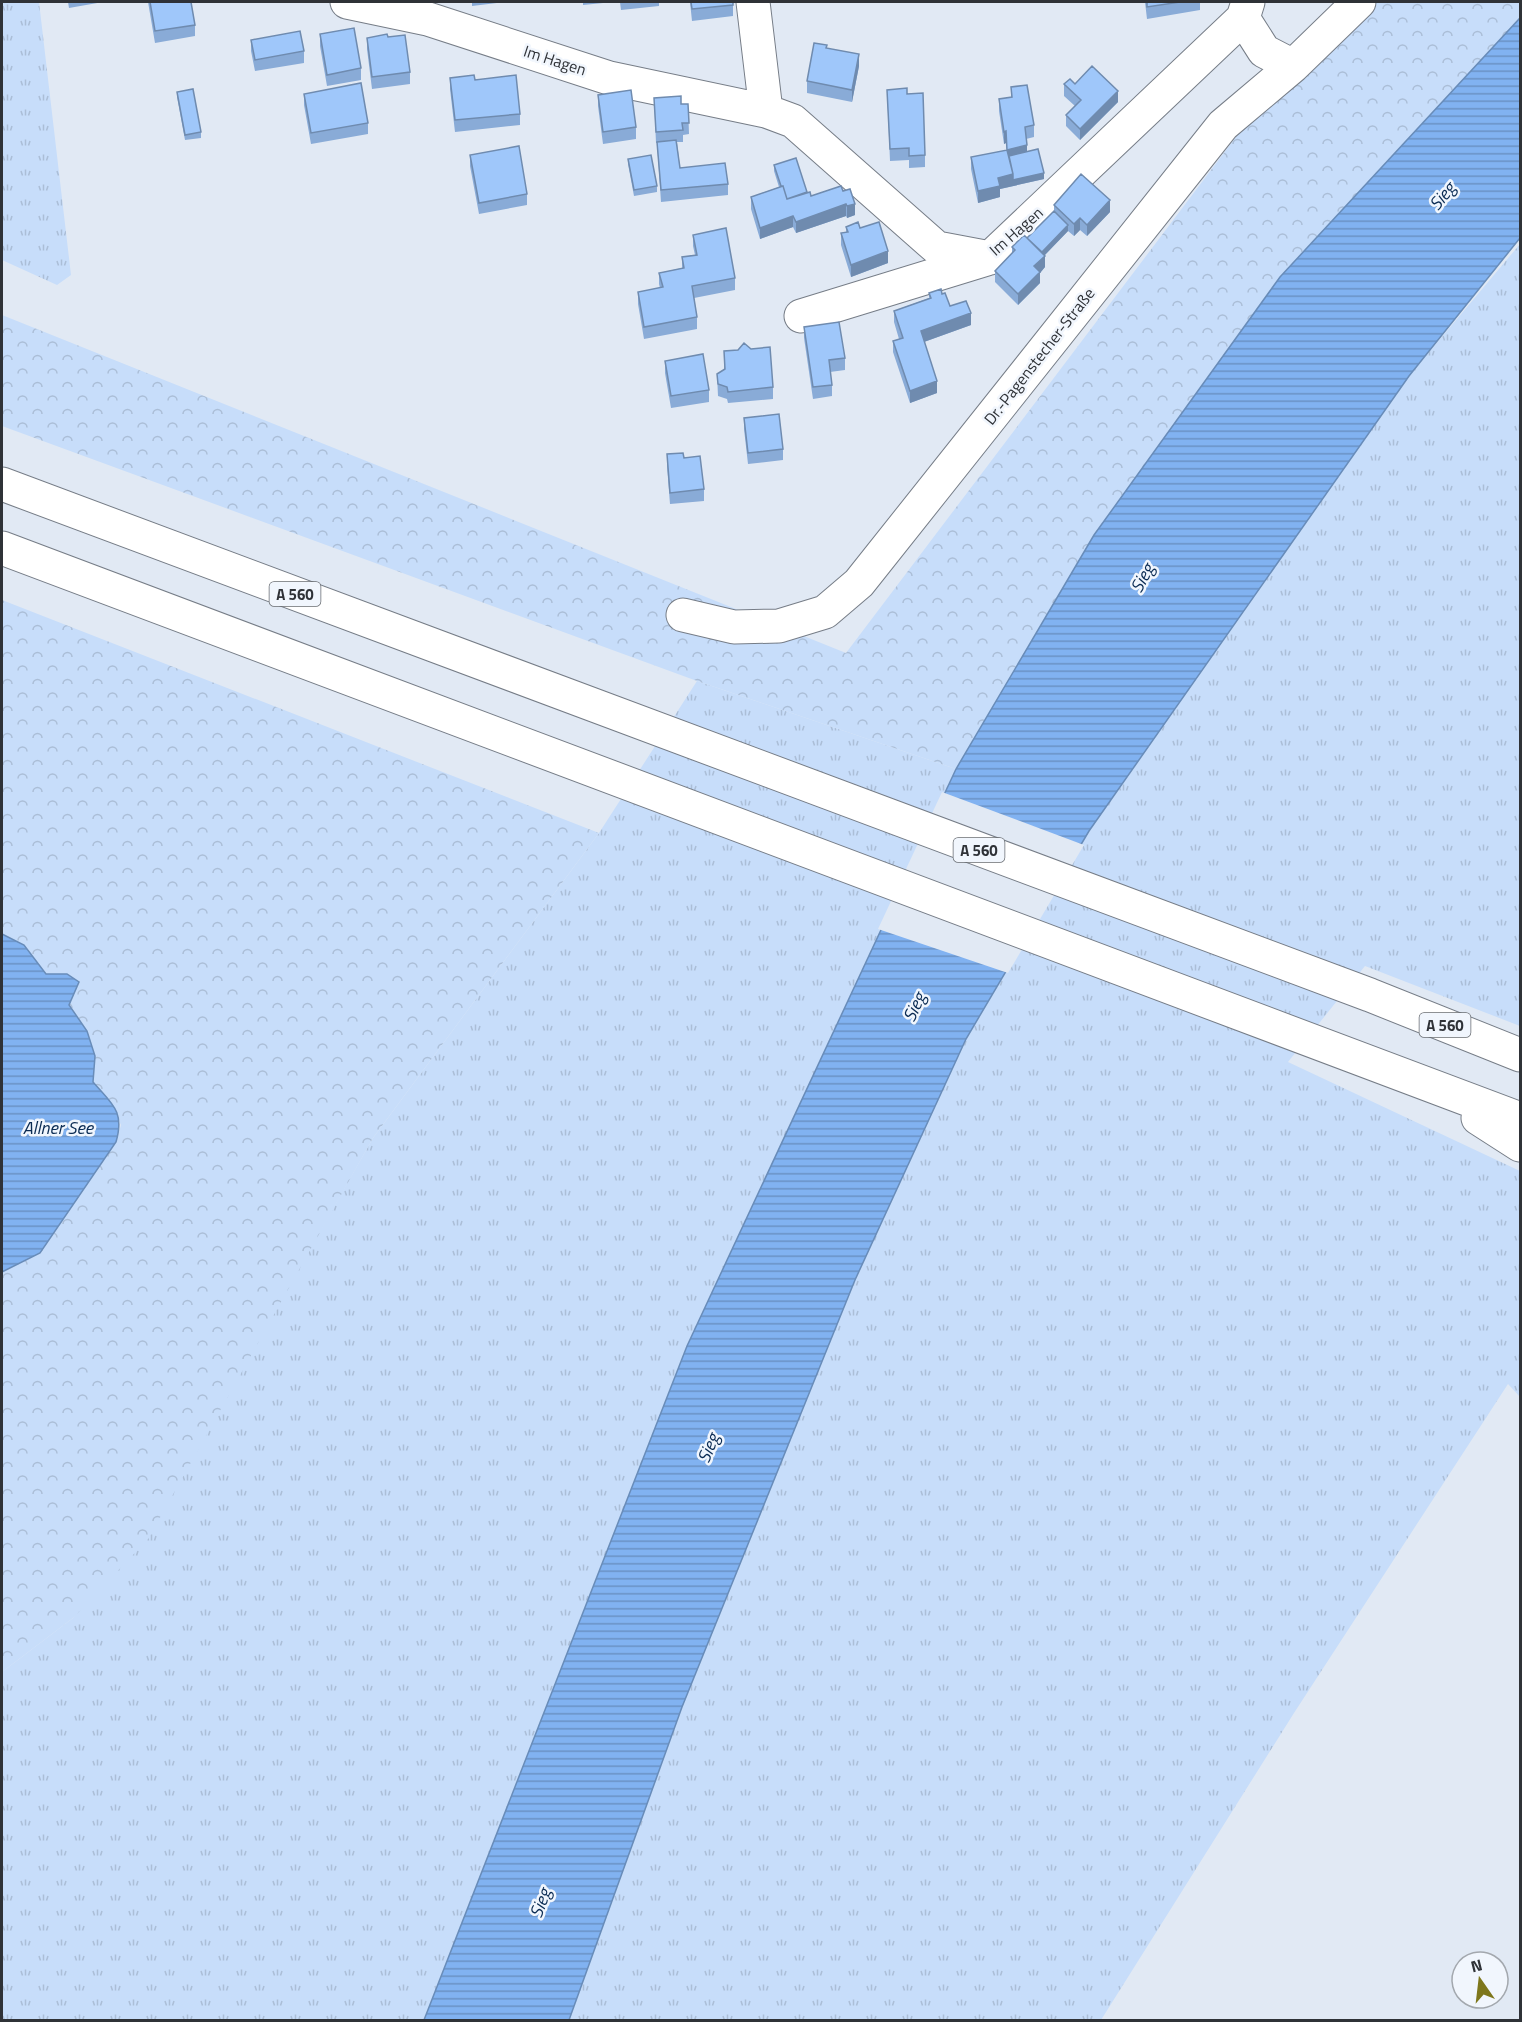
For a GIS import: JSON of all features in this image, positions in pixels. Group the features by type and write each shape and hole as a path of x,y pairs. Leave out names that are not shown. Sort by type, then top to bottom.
{"main road":[{"name":"Im Hagen","path":"347,2 428,19 609,78 766,111 793,121 938,248 990,258 1245,10"},
{"path":"753,2 766,111"},
{"name":"Dr.-Pagenstecher-Straße","path":"683,615 734,627 779,626 825,612 859,583 1223,124 1293,66 1359,2"},
{"path":"1245,10 1264,51 1293,66"},
{"path":"801,316 990,258"},
{"name":"A 560","path":"2,484 1370,995 1521,1055"},
{"path":"2,548 1521,1119"},
{"path":"1415,1079 1521,1145"}],"green space":[{"path":"2,2 39,2 71,275 57,285 2,260"},
{"path":"1338,2 1520,2 1520,18 1280,278 1094,535 956,769 697,681 2,426 2,315 846,653"},
{"path":"1520,244 1520,1026 1365,966 1288,1062 1520,1171 1520,1397 1508,1384 1294,1713 1101,2020 569,2020 682,1707 855,1280 966,1039 1089,831 1409,376"},
{"path":"2,600 599,833 373,1138 148,1539 73,1618 2,1672 2,1272 40,1252 116,1142 121,1125 109,1100 93,1082 95,1056 87,1031 69,1004 67,974 46,974 24,945 2,934"},
{"path":"697,681 956,769 687,1346 424,2020 2,2020 2,1672 73,1618 282,1298 373,1138 599,833"}],"water":[{"name":"Sieg","path":"1520,18 1520,238 1409,376 1089,831 966,1039 855,1280 682,1707 569,2020 424,2020 687,1346 956,769 1094,535 1280,277"},
{"name":"Allner See","path":"2,934 24,945 46,974 67,974 79,982 69,1005 87,1031 95,1056 93,1082 111,1102 118,1115 119,1123 116,1142 40,1253 2,1272"}],"pier":[{"path":"942,792 1084,845 1008,973 878,929"}],"building":[{"path":"150,2 191,2 195,25 155,31"},
{"path":"691,2 733,2 733,5 692,9"},
{"path":"1147,2 1180,2 1147,7"},
{"path":"354,28 361,68 327,75 320,34"},
{"path":"300,31 304,51 255,60 251,40"},
{"path":"387,34 388,37 405,35 410,72 372,77 367,38"},
{"path":"814,43 827,45 826,48 859,54 852,90 807,81"},
{"path":"1092,66 1118,91 1080,129 1066,115 1081,100 1064,84 1070,79 1075,84"},
{"path":"474,75 475,80 516,75 520,114 455,120 450,78"},
{"path":"361,83 368,123 311,133 304,94"},
{"path":"1027,85 1034,125 1025,127 1027,145 1007,150 1006,131 1004,132 999,99 1012,97 1011,87"},
{"path":"907,88 907,94 923,93 925,155 909,156 909,148 890,149 887,90"},
{"path":"193,89 201,132 185,135 177,92"},
{"path":"631,90 636,127 603,132 598,95"},
{"path":"681,96 681,104 688,104 689,123 682,123 683,130 656,132 654,98"},
{"path":"676,140 680,168 725,163 728,184 661,190 657,142"},
{"path":"519,146 527,194 479,203 470,155"},
{"path":"1038,149 1044,173 1013,180 1009,156"},
{"path":"1007,150 1013,174 998,178 1000,186 978,191 971,157"},
{"path":"651,155 657,186 634,190 628,159"},
{"path":"796,158 807,192 787,199 774,165"},
{"path":"1081,174 1110,200 1087,225 1080,218 1074,224 1054,205"},
{"path":"783,186 787,199 810,192 811,196 841,186 843,191 850,189 855,204 847,206 846,204 796,222 793,216 760,228 751,197"},
{"path":"1054,211 1068,225 1042,252 1027,238"},
{"path":"858,222 860,228 879,222 888,251 851,265 841,233 848,232 846,227"},
{"path":"726,228 735,278 692,286 697,317 644,327 638,292 663,287 659,273 684,268 682,257 697,255 693,235"},
{"path":"1024,235 1045,256 1034,266 1040,272 1018,294 995,271 1015,250 1012,247"},
{"path":"941,289 950,306 966,301 971,313 921,331 937,381 910,391 893,341 903,338 894,311 931,298 929,293"},
{"path":"839,322 845,358 829,360 832,385 813,387 804,327"},
{"path":"744,343 751,349 770,347 773,387 728,392 727,387 718,384 717,374 725,369 724,351 738,350"},
{"path":"703,354 709,390 671,396 665,361"},
{"path":"779,414 783,449 748,453 744,418"},
{"path":"683,453 684,458 700,456 704,489 670,493 667,454"}]}
